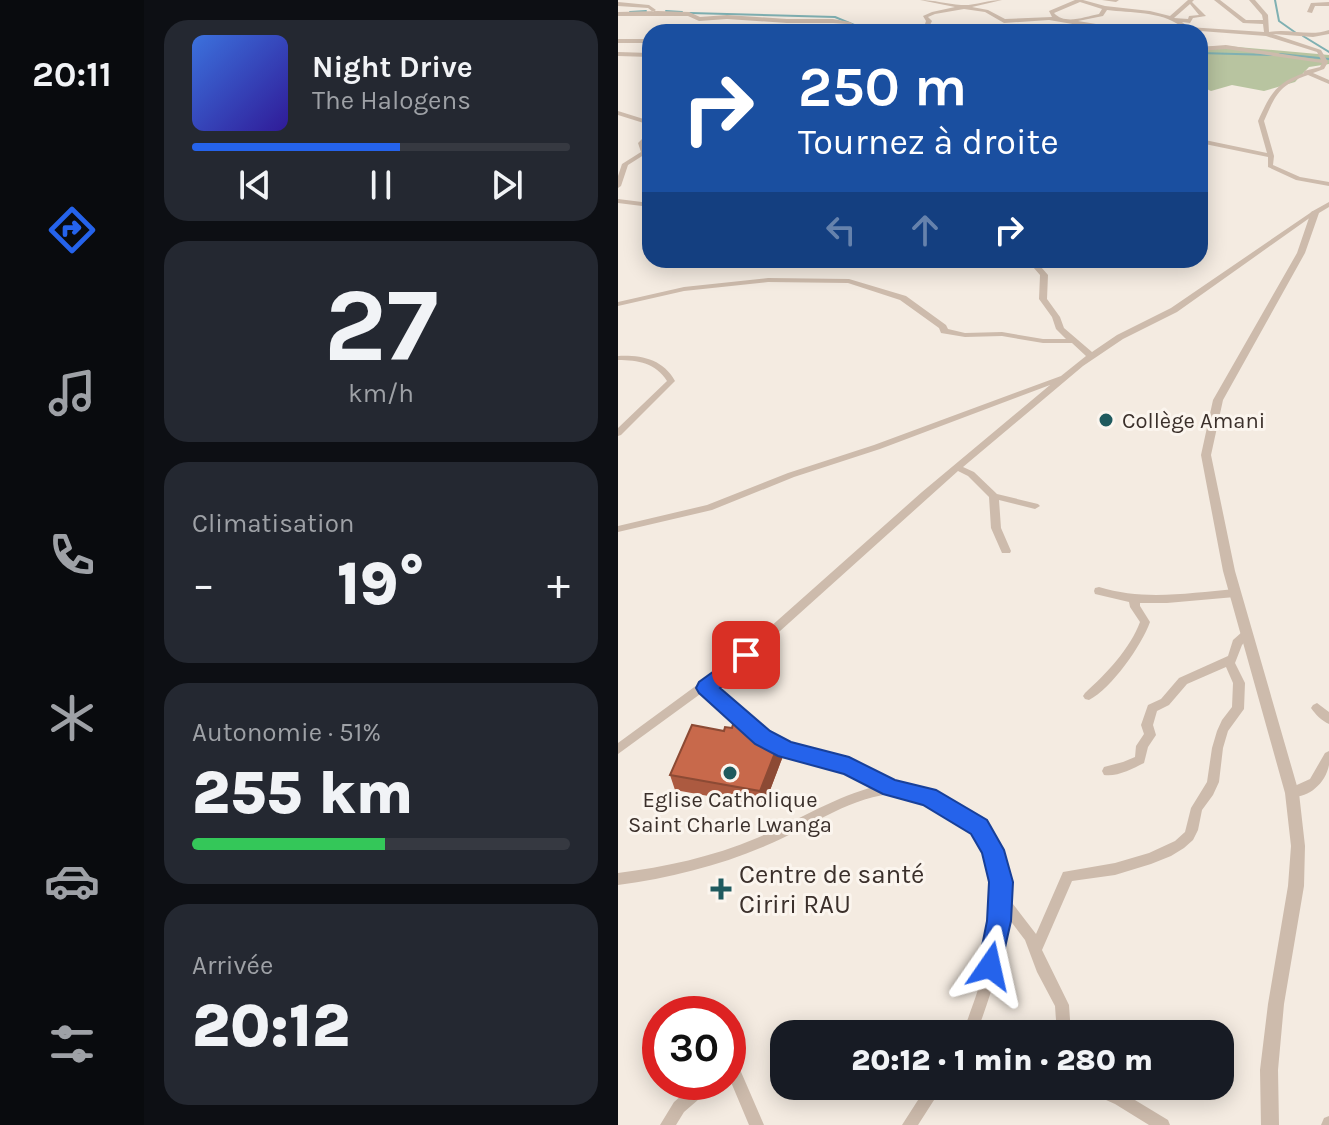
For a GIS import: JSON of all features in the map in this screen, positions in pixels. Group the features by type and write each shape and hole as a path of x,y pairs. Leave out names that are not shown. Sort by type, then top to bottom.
{"street":[{"path":"923,0 967,6 986,11 1004,21 1057,19 1080,24"},
{"path":"928,24 925,17 999,0"},
{"path":"1105,0 1116,0"},
{"path":"1217,0 1245,22 1265,22"},
{"path":"1245,49 1264,33 1265,15 1252,0"},
{"path":"1057,19 1051,12 1079,1 1105,8 1208,23 1217,30 1219,47"},
{"path":"1171,18 1192,1 1203,16 1191,17 1190,21"},
{"path":"618,4 649,7 655,11 651,13"},
{"path":"1310,12 1313,4 1329,4"},
{"path":"1071,23 1076,18 1101,15 1105,8"},
{"path":"618,14 689,14 699,19 727,17 850,24"},
{"path":"1179,20 1184,24"},
{"path":"1208,29 1278,31 1317,37 1329,32"},
{"path":"1264,33 1319,51 1325,62 1324,67 1306,72 1281,86 1262,115 1261,130 1271,148 1270,166 1306,181 1329,184"},
{"path":"618,41 642,41"},
{"path":"1208,48 1245,49 1325,62"},
{"path":"618,54 642,55"},
{"path":"1306,72 1329,82"},
{"path":"618,113 642,121"},
{"path":"1208,143 1271,156"},
{"path":"618,190 625,164 642,154"},
{"path":"618,201 642,204"},
{"path":"618,749 706,688 746,655 956,467 1091,356 1120,337 1174,310 1329,204"},
{"path":"1270,1125 1269,1070 1276,1004 1296,886 1298,846 1292,793 1235,593 1207,472 1206,455 1218,400 1301,253 1315,212"},
{"path":"1038,268 1044,275 1043,299 1056,317 1060,329 1091,356"},
{"path":"618,304 684,289 768,280 849,281 903,298 943,327 944,331 1072,341"},
{"path":"618,358 649,362 663,369 671,381 618,433"},
{"path":"618,529 709,508 791,475 877,447 1066,376"},
{"path":"956,467 971,474 994,496 1035,506"},
{"path":"994,496 996,528 1006,551"},
{"path":"1099,591 1111,596 1160,600 1235,593"},
{"path":"1089,696 1104,685 1110,672 1124,661 1129,648 1141,636 1145,622 1135,607 1134,597"},
{"path":"1108,771 1140,760 1142,746 1150,735 1147,725 1152,708 1165,702 1183,681 1232,659 1237,643 1246,635"},
{"path":"1036,949 1068,876 1134,864 1179,847 1191,834 1194,814 1212,789 1216,745 1227,719 1238,709 1239,683 1228,660"},
{"path":"706,688 773,744 849,766 891,788 928,797 979,827 993,850 1001,882 1001,898 990,966 973,1020"},
{"path":"1317,708 1329,719"},
{"path":"1292,793 1320,778 1329,756"},
{"path":"618,879 657,874 759,844 861,797 891,788"},
{"path":"1001,898 1036,949 1062,1005 1063,1020"},
{"path":"746,1096 757,1125"},
{"path":"667,1125 687,1100"},
{"path":"909,1125 926,1100"},
{"path":"1122,1100 1163,1125"}],"green space":[{"path":"1208,47 1329,55 1329,64 1309,67 1295,82 1264,91 1232,85 1211,91 1208,90"}],"building":[{"name":"Eglise Catholique Saint Charle Lwanga","path":"734,721 752,724 751,731 757,732 755,736 780,740 760,791 670,775 692,725 724,731 725,727 732,728"}],"waterway":[{"path":"1275,0 1279,21 1296,33"},
{"path":"630,12 646,11"},
{"path":"666,11 682,12"},
{"path":"690,13 835,17 852,24"},
{"path":"1303,36 1329,52"},
{"path":"1208,53 1272,55"},
{"path":"1280,54 1329,59"}],"place":[{"name":"Collège Amani","path":"1106,420"},
{"name":"Eglise Catholique Saint Charle Lwanga","path":"730,773"},
{"name":"Centre de santé Ciriri RAU","path":"721,889"}],"route":[{"path":"746,655 706,688 763,737 786,750 849,766 891,788 928,797 979,827 993,850 1001,882 999,921 990,966"}]}
